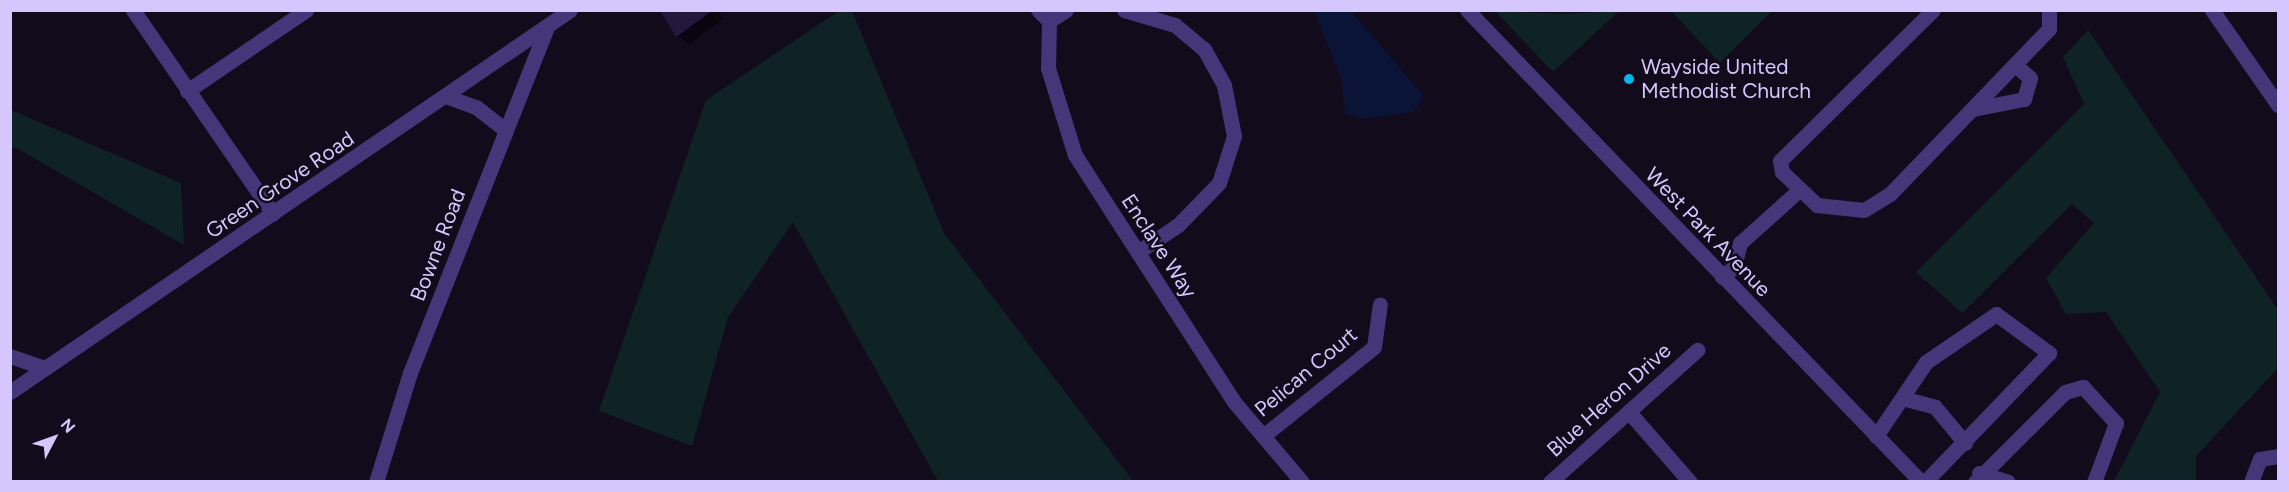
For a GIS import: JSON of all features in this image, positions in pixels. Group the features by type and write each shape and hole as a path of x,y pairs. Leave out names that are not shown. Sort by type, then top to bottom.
{"street":[{"path":"133,10 273,214"},
{"path":"187,91 306,10"},
{"name":"Bowne Road","path":"376,482 410,373 554,10"},
{"name":"Green Grove Road","path":"10,392 448,97 570,10"},
{"path":"1044,16 1066,10"},
{"path":"1124,10 1175,26 1204,49 1224,85 1234,136 1219,183 1178,225 1138,252"},
{"name":"West Park Avenue","path":"1467,10 1722,277 1923,482"},
{"path":"1933,10 1784,154 1782,172 1799,190 1826,208 1871,207 2016,66 2049,29 2049,10"},
{"path":"2212,10 2278,103"},
{"name":"Enclave Way","path":"1044,16 1048,68 1075,155 1263,436 1302,482"},
{"path":"1973,109 2024,99 2030,78 2016,66"},
{"path":"448,97 476,107 505,130"},
{"path":"1722,277 1734,267 1740,243 1799,190"},
{"name":"Pelican Court","path":"1263,436 1374,347 1380,304"},
{"path":"1876,436 1906,399 1926,362 1996,314 2049,353 1965,443 1923,482"},
{"name":"Blue Heron Drive","path":"1550,482 1696,350"},
{"path":"10,356 45,368"},
{"path":"1977,477 2065,392 2083,387 2116,423 2094,482"},
{"path":"1906,399 1935,407 1965,443"},
{"path":"1629,412 1690,482"},
{"path":"2251,482 2260,459 2278,456"},
{"path":"1977,477 2008,482"}],"green space":[{"path":"839,11 852,11 944,233 1133,481 938,481 793,222 728,317 692,446 599,411 706,100"},
{"path":"1495,11 1562,14 1619,11 1553,72"},
{"path":"1671,11 1772,11 1720,63"},
{"path":"2088,30 2278,310 2278,368 2196,456 2196,481 2114,481 2160,392 2106,312 2066,314 2046,278 2094,223 2072,204 1962,313 1916,272 2084,104 2063,57"},
{"path":"11,110 181,183 184,245 15,147 11,150"}],"water":[{"path":"1314,11 1351,11 1424,96 1414,112 1361,119 1345,113 1341,78"}],"building":[{"path":"660,10 713,10 676,37"}],"place":[{"name":"Wayside United Methodist Church","path":"1629,79"}]}
